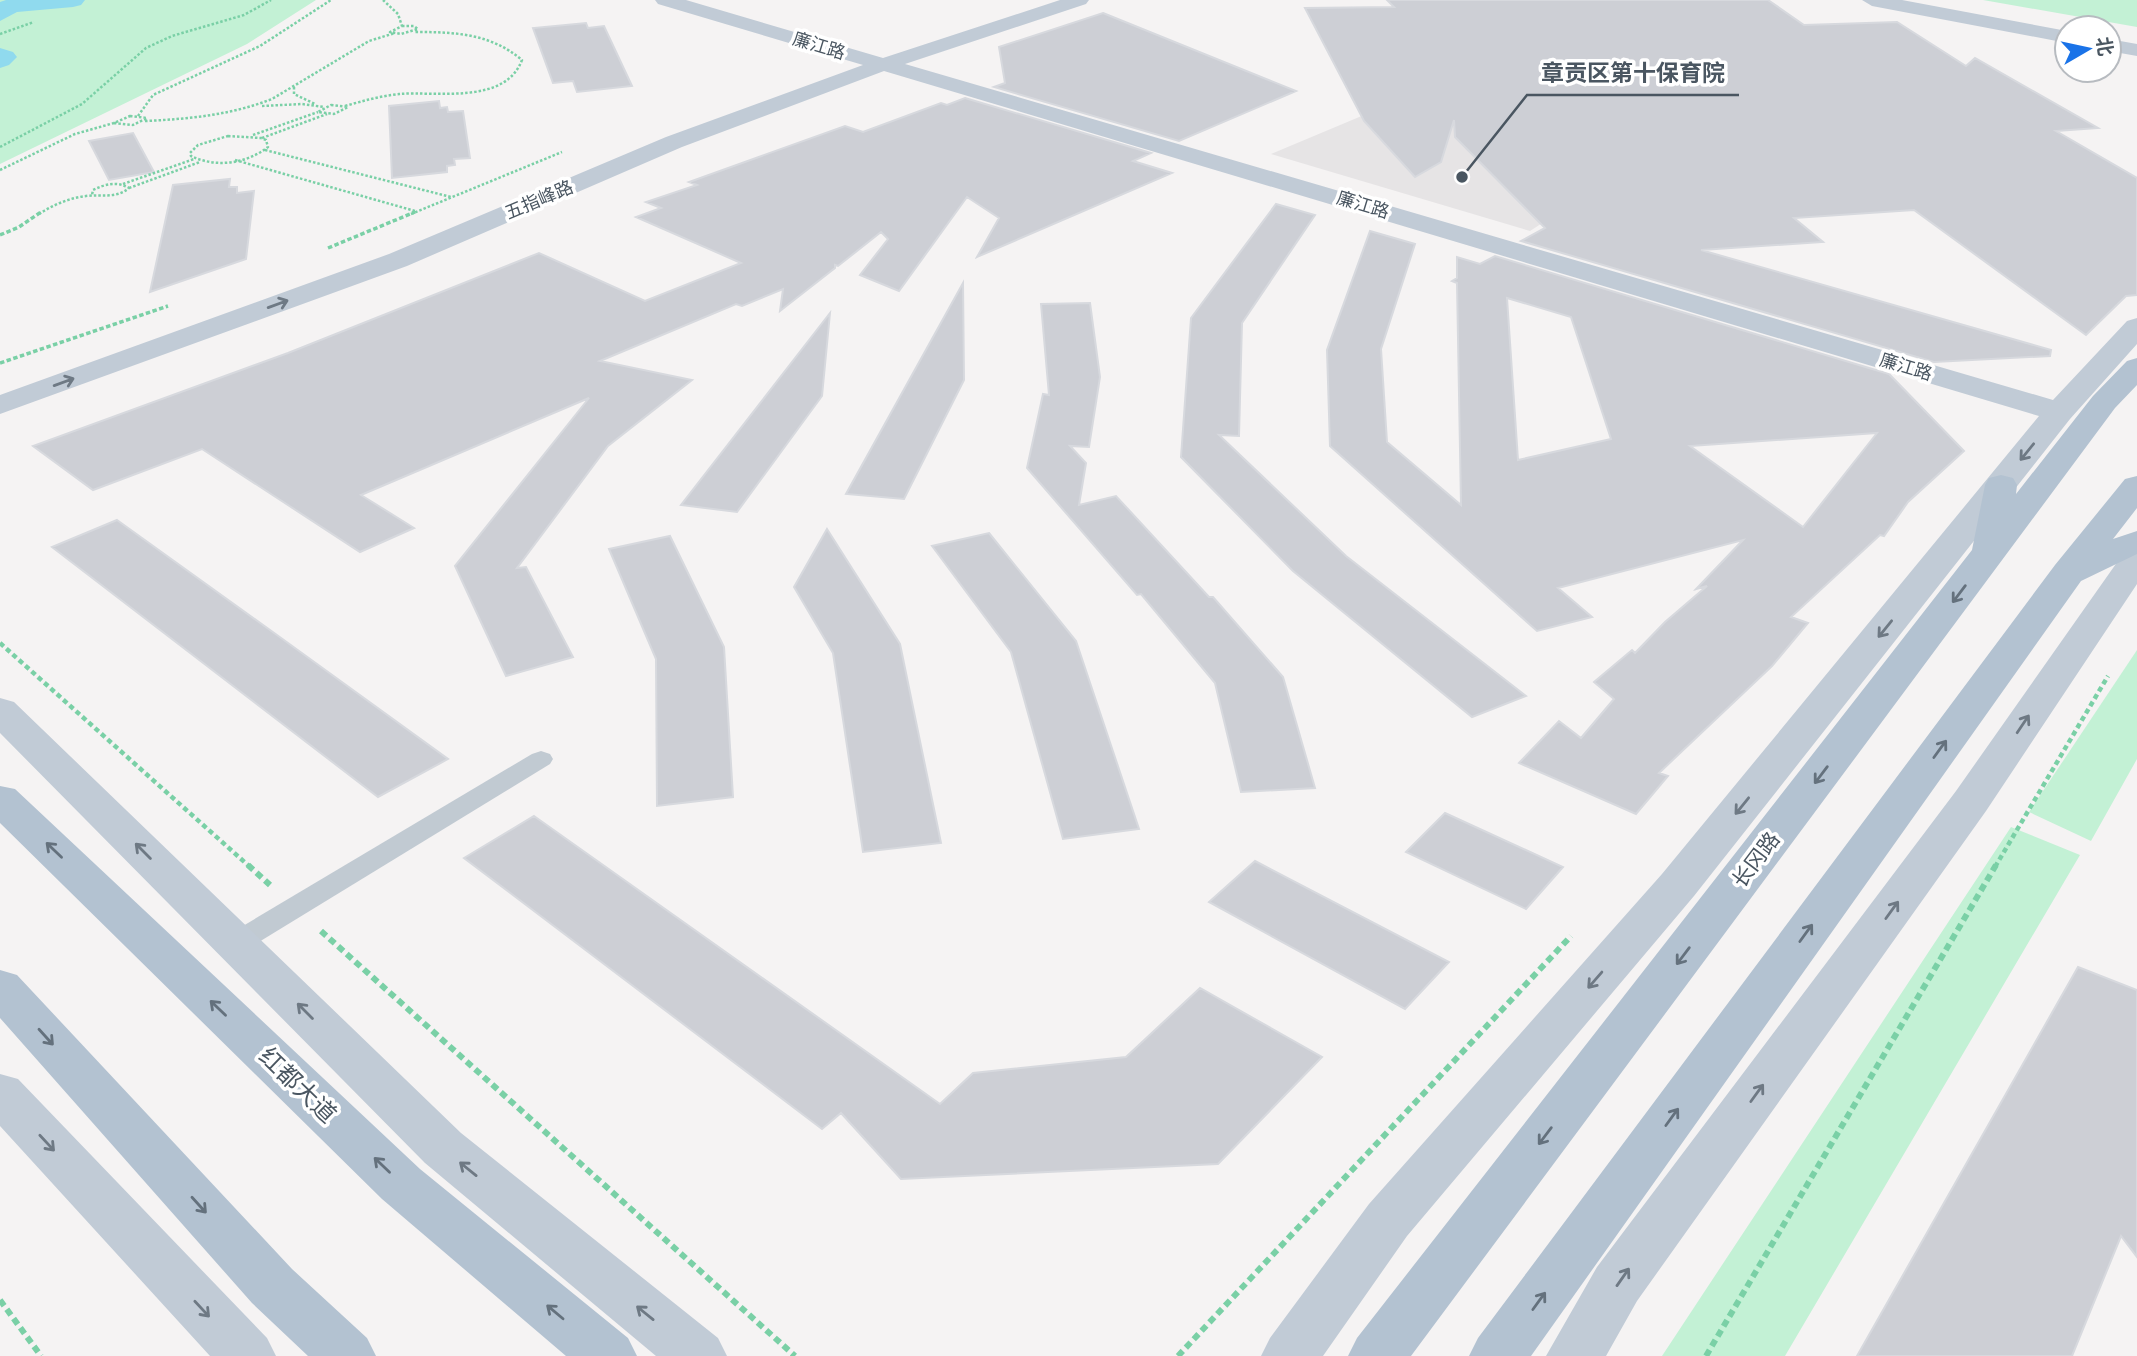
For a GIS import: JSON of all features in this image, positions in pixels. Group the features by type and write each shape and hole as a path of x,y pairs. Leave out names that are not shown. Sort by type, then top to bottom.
{"main road":[{"name":"长冈路","path":"1376,1353 2104,402 2137,367"},
{"path":"1987,558 2001,485"},
{"path":"1499,1356 2068,573 2137,486"},
{"path":"2068,573 2137,541"},
{"name":"红都大道","path":"0,799 401,1184 608,1356"},
{"path":"0,986 272,1286 347,1356"}],"street":[{"name":"廉江路","path":"666,0 2059,412"},
{"name":"五指峰路","path":"0,384 370,251 642,137 856,57 1032,0"},
{"name":"五指峰路","path":"0,405 398,260 674,142 882,65 1079,0"},
{"path":"1872,0 2053,34"},
{"path":"1927,0 2053,23"},
{"path":"1290,1356 1388,1220 1678,885 2059,412 2137,327"},
{"path":"1574,1356 1617,1284 1971,801 2137,558"},
{"path":"0,710 443,1148 698,1356"},
{"path":"0,1093 247,1356"}],"lane":[{"path":"236,943 541,759"}],"path":[{"path":"0,147 82,104 146,48 173,36 244,15 271,0"},
{"path":"138,116 153,96 260,46 331,0"},
{"path":"383,0 398,14 402,26"},
{"path":"0,34 34,22"},
{"path":"395,33 391,30 402,26 418,28 414,32"},
{"path":"114,123 133,125 145,121 203,118 256,106 345,106 384,96 485,89 516,77 522,68 522,61 516,54 489,38 469,33 395,33 369,41 294,87 256,106"},
{"path":"294,87 294,94 324,107"},
{"path":"261,138 327,114 342,112 348,107 345,106"},
{"path":"250,136 324,107"},
{"path":"318,111 327,114"},
{"path":"0,170 75,134 114,123 121,118 138,116 147,118 145,121"},
{"path":"265,150 268,143 261,138 228,136 198,145 190,153 195,159 202,161 236,160 265,150 452,197"},
{"path":"318,252 569,149"},
{"path":"92,195 98,187 122,184 195,159"},
{"path":"236,160 416,211"},
{"path":"0,235 25,226 46,208 92,195 114,196 202,161"},
{"path":"122,184 129,188"},
{"path":"0,363 176,303"},
{"path":"0,643 795,1356"},
{"path":"1706,1356 2109,674"},
{"path":"1178,1356 1572,935"},
{"path":"0,1300 41,1356"}],"shaded area":[{"path":"1364,115 1477,121 1587,194 1530,231 1271,154"}],"green space":[{"path":"0,0 316,0 247,44 0,164"},
{"path":"1983,0 2137,0 2137,27 2123,25 2123,14 2063,14"},
{"path":"2137,650 2137,759 2091,841 2029,812"},
{"path":"2011,827 2080,855 1785,1356 1662,1356"}],"building":[{"path":"1387,0 1768,0 1804,25 1897,22 1966,66 1975,58 2098,128 2056,131 2137,178 2137,295 2126,296 2086,335 1914,210 1794,218 1823,242 1701,250 2051,350 2050,356 1934,362 1521,241 1545,228 1455,137 1454,120 1441,162 1415,177 1364,121 1305,8 1394,7"},
{"path":"1103,13 1296,91 1179,141 994,87 1005,83 999,47"},
{"path":"586,23 588,28 604,26 632,86 577,92 573,81 553,83 533,28"},
{"path":"965,98 1151,153 1133,161 1172,173 977,257 999,218 967,197 899,291 860,275 888,239 881,232 838,266 835,265 835,268 780,311 783,289 742,306 736,304 600,361 692,380 608,446 517,568 526,567 573,657 506,676 455,566 589,398 361,495 414,528 360,552 202,449 93,490 33,446 288,353 539,253 645,301 741,263 636,217 661,208 646,202 697,185 689,182 845,126 863,132 941,103 947,105"},
{"path":"439,101 440,108 447,107 448,112 463,111 470,158 454,159 455,165 447,166 447,172 392,178 389,106"},
{"path":"133,133 154,172 109,180 89,141"},
{"path":"230,179 229,187 237,187 237,193 254,191 246,259 150,292 173,185"},
{"path":"1276,204 1315,215 1242,323 1239,436 1219,435 1346,556 1526,696 1472,717 1293,571 1181,457 1191,318"},
{"path":"1370,231 1415,244 1381,349 1387,442 1461,505 1457,283 1452,281 1457,278 1457,257 1480,264 1495,256 1889,374 1964,451 1908,502 1884,536 1880,535 1791,617 1808,623 1772,666 1659,773 1668,776 1636,814 1519,763 1559,721 1581,738 1614,699 1594,682 1632,650 1635,653 1665,622 1707,586 1696,589 1743,540 1558,588 1592,617 1537,631 1330,446 1327,350","holes":["1507,298 1571,317 1611,439 1518,460","1877,433 1803,527 1690,446"]},
{"path":"963,283 964,380 904,499 846,494"},
{"path":"1090,303 1100,377 1089,447 1070,446 1086,463 1079,505 1116,496 1209,597 1213,597 1283,677 1315,788 1241,792 1215,683 1141,594 1137,595 1027,468 1043,394 1049,395 1041,304"},
{"path":"830,313 822,396 737,512 681,505"},
{"path":"117,520 448,759 378,797 52,547"},
{"path":"827,529 900,644 941,843 863,852 833,653 794,587"},
{"path":"989,533 1076,641 1139,829 1063,839 1011,652 932,546"},
{"path":"670,536 724,647 733,797 657,806 656,659 609,549"},
{"path":"1445,813 1563,867 1526,909 1406,852"},
{"path":"534,816 940,1104 973,1073 1126,1057 1200,988 1322,1057 1218,1164 901,1179 841,1113 822,1129 464,858"},
{"path":"1255,861 1449,962 1405,1009 1209,902"},
{"path":"2078,967 2137,990 2137,1257 2121,1236 2072,1356 1857,1356"}],"waterway":[{"path":"0,14 10,6 73,0"},
{"path":"0,56 4,57 0,60"}],"place":[{"name":"章贡区第十保育院","path":"1462,177"}]}
